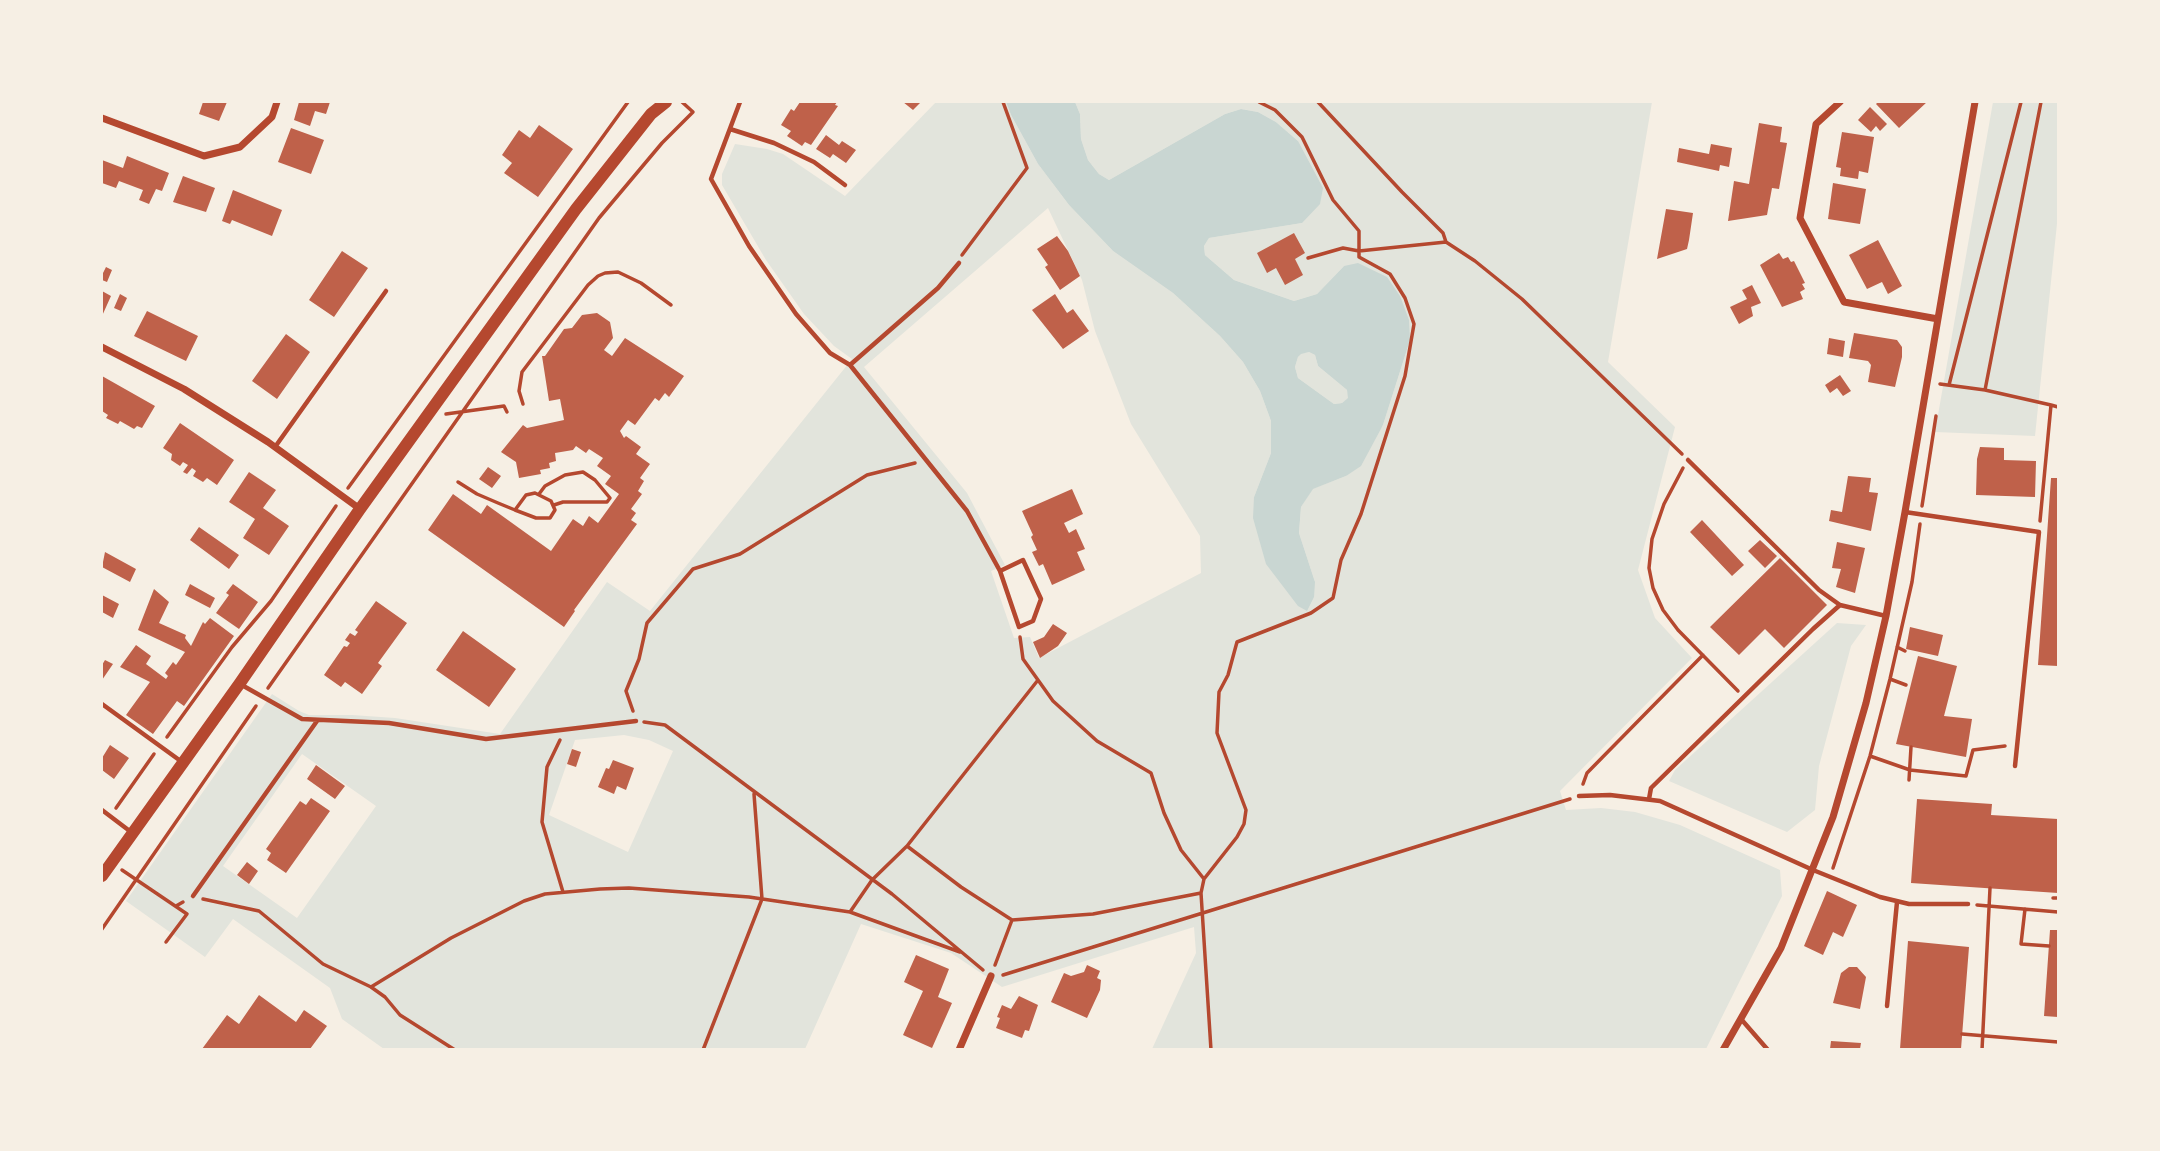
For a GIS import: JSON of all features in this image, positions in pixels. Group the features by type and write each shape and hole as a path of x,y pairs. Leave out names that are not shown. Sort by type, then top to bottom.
{"main road":[{"path":"102,876 240,683 359,509 576,209 652,114 666,102"}],"street":[{"path":"102,118 204,156 240,147 272,117 277,102"},
{"path":"1840,102 1816,124 1800,218 1844,302 1938,319"},
{"path":"1723,1049 1780,948 1813,870 1833,817 1866,703 1905,512 1975,102"},
{"path":"102,347 184,389 275,447 359,509"},
{"path":"959,1049 991,976"}],"lane":[{"path":"740,102 711,179 750,246 796,314 830,353 850,365 967,511 1000,571 1019,627 1033,621 1041,598 1023,560 1000,571"},
{"path":"730,129 774,143 814,162 845,185"},
{"path":"850,365 938,288 958,263"},
{"path":"275,447 386,291"},
{"path":"1688,460 1819,590 1840,605 1886,615"},
{"path":"1905,512 2039,532 2015,766"},
{"path":"1649,799 1651,788 1840,605"},
{"path":"240,683 302,719 389,723 486,739 636,721"},
{"path":"102,704 183,762"},
{"path":"193,897 317,721"},
{"path":"1579,796 1610,795 1660,801 1813,870 1897,902 1968,904"},
{"path":"102,810 132,833"},
{"path":"1887,1006 1897,902"},
{"path":"1741,1018 1768,1049"}],"path":[{"path":"111,817 232,647 271,601 342,496 628,102"},
{"path":"102,929 599,218 662,143 693,112 682,102"},
{"path":"958,263 964,249 1027,168 1003,102"},
{"path":"1211,1049 1201,893 1204,879 1244,824 1246,810 1217,733 1219,692 1228,675 1237,642 1311,613 1333,598 1341,561 1360,514 1405,376 1414,324 1405,298 1390,274 1359,257 1359,232 1333,200 1302,137 1275,110 1259,102"},
{"path":"1318,102 1443,233 1446,242 1475,261 1522,299 1688,460 1664,505 1653,539 1649,568 1653,588 1663,610 1678,630 1744,697"},
{"path":"1948,385 2021,102"},
{"path":"1985,390 2041,102"},
{"path":"1308,258 1343,248 1359,251 1446,242"},
{"path":"523,404 519,391 522,372 588,285 598,276 618,272 641,283 671,305"},
{"path":"1928,381 1985,390 2059,407"},
{"path":"2039,532 2051,405"},
{"path":"428,416 504,406 506,412"},
{"path":"927,460 867,475 740,554 693,569 647,622 639,659 626,691 636,721 665,725 872,880 991,976 1011,973 1579,796 1587,773 1703,655"},
{"path":"539,494 545,486 565,475 583,472 595,480 610,498 607,502 563,502 554,505"},
{"path":"458,482 477,494 515,510 536,518 550,518 555,510 554,505 539,494 526,495 515,510"},
{"path":"1019,627 1023,659 1053,701 1097,741 1151,773 1164,813 1181,850 1204,879"},
{"path":"1897,647 1905,651"},
{"path":"1890,679 1906,685"},
{"path":"850,912 872,880 907,846 1038,680"},
{"path":"563,892 542,822 547,767 564,730"},
{"path":"1870,756 1910,770 1966,776 1973,750 2017,744"},
{"path":"1909,779 1910,747"},
{"path":"703,1049 762,899 754,793"},
{"path":"907,846 961,887 1012,920 1093,914 1201,893"},
{"path":"112,862 187,914 166,942"},
{"path":"371,987 451,938 524,901 545,894 629,888 762,899 850,912 964,954"},
{"path":"1982,1049 1990,888"},
{"path":"176,906 193,897 259,911 323,964 371,987 385,997 400,1015 455,1049"},
{"path":"1989,906 2059,912"},
{"path":"2025,909 2021,944 2049,946"},
{"path":"991,976 1012,920"},
{"path":"1962,1034 2059,1042"}],"shaded area":[{"path":"936,102 1006,102 1038,164 1069,205 1113,251 1173,293 1220,336 1243,362 1260,391 1271,421 1271,453 1254,497 1315,582 1299,533 1301,507 1312,489 1346,476 1383,425 1410,340 1344,266 1317,294 1294,301 1234,280 1205,255 1204,246 1209,238 1302,223 1298,141 1276,122 1258,112 1241,109 1225,114 1109,180 1099,174 1088,160 1081,139 1080,114 1075,102 1652,102 1608,362 1675,427 1638,570 1655,618 1692,658 1560,791 1566,810 1601,808 1635,812 1680,825 1780,870 1782,896 1706,1049 1152,1049 1196,953 1194,927 1002,987 951,953 861,924 805,1049 384,1049 342,1019 330,988 233,919 205,957 126,901 272,694 309,715 395,718 500,734 607,582 650,611 852,359 834,346 804,314 766,260 722,185 722,174 735,144 783,154 845,196","holes":["1048,208 1082,280 1095,331 1131,424 1200,536 1201,573 1039,658 1030,637 1014,638 991,571 1005,565 967,493 864,367","624,735 649,740 673,751 628,852 549,815 575,740","302,754 376,806 297,918 223,866"]},
{"path":"1006,102 1075,102 1080,114 1081,139 1088,160 1099,174 1109,180 1225,114 1241,109 1258,112 1276,122 1298,141 1323,188 1320,204 1302,223 1209,238 1204,246 1205,255 1234,280 1294,301 1317,294 1344,266 1358,263 1387,277 1400,296 1409,320 1410,340 1383,425 1361,466 1346,476 1313,489 1301,507 1299,533 1315,582 1314,597 1307,611 1298,606 1266,564 1253,518 1254,497 1271,453 1271,421 1260,391 1243,362 1220,336 1173,293 1113,251 1069,205 1038,164","holes":["1309,352 1315,355 1318,366 1347,390 1348,398 1342,403 1334,404 1298,378 1295,367 1298,357"]},
{"path":"1993,102 2058,102 2058,214 2035,436 1935,432"},
{"path":"1309,352 1315,355 1318,366 1347,390 1349,398 1334,404 1298,378 1295,367 1298,357 1301,353"},
{"path":"1837,623 1866,625 1851,646 1819,766 1815,810 1787,832 1669,781 1675,770"}],"building":[{"path":"203,102 227,102 219,121 199,114"},
{"path":"299,102 330,102 326,114 315,111 310,126 294,120"},
{"path":"800,102 837,102 835,105 838,106 811,145 805,142 802,146 787,136 791,131 781,125 791,109 794,111"},
{"path":"903,102 921,102 913,110"},
{"path":"1927,102 1899,128 1876,104"},
{"path":"1870,107 1887,124 1880,131 1876,126 1871,132 1858,120"},
{"path":"1759,123 1782,127 1780,142 1787,143 1779,189 1772,188 1767,215 1728,221 1734,181 1749,184"},
{"path":"539,125 573,149 538,197 504,173 512,163 502,155 519,130 530,138"},
{"path":"291,128 324,140 311,174 278,162"},
{"path":"1842,132 1874,137 1868,173 1859,171 1858,179 1840,176 1841,168 1836,167"},
{"path":"826,135 839,145 842,141 856,150 846,163 833,154 830,158 816,149"},
{"path":"1711,144 1732,148 1729,167 1720,165 1719,171 1677,162 1679,148 1709,154"},
{"path":"127,156 169,173 162,191 156,189 149,204 139,200 143,190 119,181 116,188 102,183 102,160 123,168"},
{"path":"183,176 215,188 206,212 173,202"},
{"path":"1833,183 1866,189 1860,224 1828,219"},
{"path":"233,190 282,210 272,236 232,220 230,224 222,221"},
{"path":"1666,209 1693,213 1689,240 1687,249 1657,259"},
{"path":"1294,233 1305,253 1295,259 1303,275 1285,285 1276,268 1267,273 1257,253"},
{"path":"1057,236 1080,276 1060,290 1037,249"},
{"path":"1878,240 1902,286 1888,294 1882,282 1867,289 1849,255"},
{"path":"342,251 368,268 334,317 309,300"},
{"path":"1779,253 1783,259 1788,257 1791,262 1794,261 1805,283 1802,284 1805,289 1800,292 1803,299 1782,307 1760,265"},
{"path":"106,267 112,270 107,282 102,280 102,272"},
{"path":"1752,285 1761,303 1751,307 1753,316 1739,324 1730,307 1747,299 1742,290"},
{"path":"102,291 111,296 102,316"},
{"path":"120,294 127,298 121,311 114,308"},
{"path":"1055,294 1067,313 1073,309 1089,331 1063,349 1032,310"},
{"path":"147,311 198,336 186,361 134,336"},
{"path":"597,313 610,322 613,338 604,350 612,356 625,338 684,376 669,397 665,393 659,401 655,398 635,425 628,420 620,431 624,438 626,436 641,447 636,454 650,464 640,478 644,481 638,491 642,494 631,509 636,513 631,520 637,524 564,627 428,530 453,494 481,514 487,505 551,551 573,519 583,526 589,516 598,523 619,494 605,484 611,476 597,466 603,458 589,449 586,453 576,446 573,450 555,453 556,461 549,463 550,468 540,470 541,474 519,478 516,462 501,452 523,425 527,428 564,420 560,399 549,401 542,356 545,356 564,329 572,328 582,315"},
{"path":"1854,333 1897,340 1902,347 1902,357 1895,387 1868,382 1871,365 1868,361 1849,358"},
{"path":"286,334 310,352 277,399 252,381"},
{"path":"1829,338 1845,341 1843,357 1827,354"},
{"path":"1840,375 1851,391 1843,396 1837,388 1830,393 1825,385"},
{"path":"102,376 155,406 142,428 137,426 134,429 120,421 118,424 106,418 108,415 102,411"},
{"path":"180,423 234,460 217,485 207,478 203,482 193,476 196,471 192,468 187,474 183,472 188,465 183,462 180,466 171,460 172,454 163,448"},
{"path":"1980,447 2004,448 2004,460 2036,461 2035,497 1976,495"},
{"path":"488,467 501,476 492,488 479,479"},
{"path":"249,472 276,490 263,508 289,526 269,555 243,538 255,519 229,502"},
{"path":"1848,476 1871,478 1869,492 1878,493 1871,531 1829,521 1831,510 1842,512"},
{"path":"2051,478 2058,478 2058,666 2038,665"},
{"path":"1072,489 1083,514 1064,523 1069,533 1076,529 1085,549 1077,552 1085,570 1052,585 1043,564 1039,566 1032,552 1037,550 1022,511"},
{"path":"1702,520 1744,565 1732,576 1690,532"},
{"path":"199,527 239,555 229,569 190,540"},
{"path":"1760,540 1777,556 1765,568 1748,551"},
{"path":"1837,542 1865,548 1855,593 1836,587 1841,569 1832,568"},
{"path":"105,552 136,569 130,582 102,567"},
{"path":"1780,558 1827,605 1784,648 1765,629 1739,655 1710,627"},
{"path":"190,584 215,598 210,608 185,595"},
{"path":"233,584 258,602 239,629 216,613 229,595 226,593"},
{"path":"154,589 169,602 159,623 186,635 185,638 191,646 203,622 205,624 210,618 234,636 184,706 177,701 153,734 126,715 150,682 120,667 136,645 151,656 146,664 166,679 168,676 165,673 173,662 176,665 185,652 138,630"},
{"path":"102,595 119,604 113,618 102,612"},
{"path":"376,601 407,623 378,663 382,666 362,694 345,682 341,687 324,675 344,646 347,647 350,643 345,640 350,633 355,636 358,632 355,630"},
{"path":"1053,624 1067,633 1058,646 1040,658 1033,642 1044,637"},
{"path":"1910,627 1943,635 1938,656 1906,649"},
{"path":"463,631 516,669 489,707 436,670"},
{"path":"1918,656 1957,666 1944,716 1972,719 1966,757 1896,744"},
{"path":"105,660 113,664 102,680 102,665"},
{"path":"110,745 129,758 114,779 102,770 102,758"},
{"path":"572,749 581,752 576,767 567,764"},
{"path":"613,760 634,768 626,790 617,786 614,794 598,787 606,768 609,769"},
{"path":"316,765 345,786 335,799 307,779"},
{"path":"311,798 330,811 286,873 267,860 271,853 266,849 300,801 306,805"},
{"path":"1917,799 1992,804 1991,815 2058,819 2058,893 1911,883"},
{"path":"247,862 258,871 249,884 237,875"},
{"path":"1827,891 1857,905 1843,937 1833,932 1823,955 1804,946"},
{"path":"2050,930 2058,930 2058,1017 2044,1016"},
{"path":"1908,941 1969,947 1961,1049 1900,1049"},
{"path":"916,955 949,969 938,997 952,1003 932,1048 903,1035 923,991 904,982"},
{"path":"1087,965 1100,971 1097,978 1101,980 1100,990 1087,1018 1051,1002 1064,973 1071,976 1084,972"},
{"path":"1849,967 1857,967 1866,977 1860,1009 1833,1003 1841,973"},
{"path":"259,995 296,1022 304,1010 327,1026 310,1049 202,1049 227,1015 239,1024"},
{"path":"1019,996 1038,1005 1029,1031 1025,1030 1022,1038 996,1028 1002,1005 1011,1009"},
{"path":"1831,1041 1861,1043 1860,1049 1830,1049"}]}
